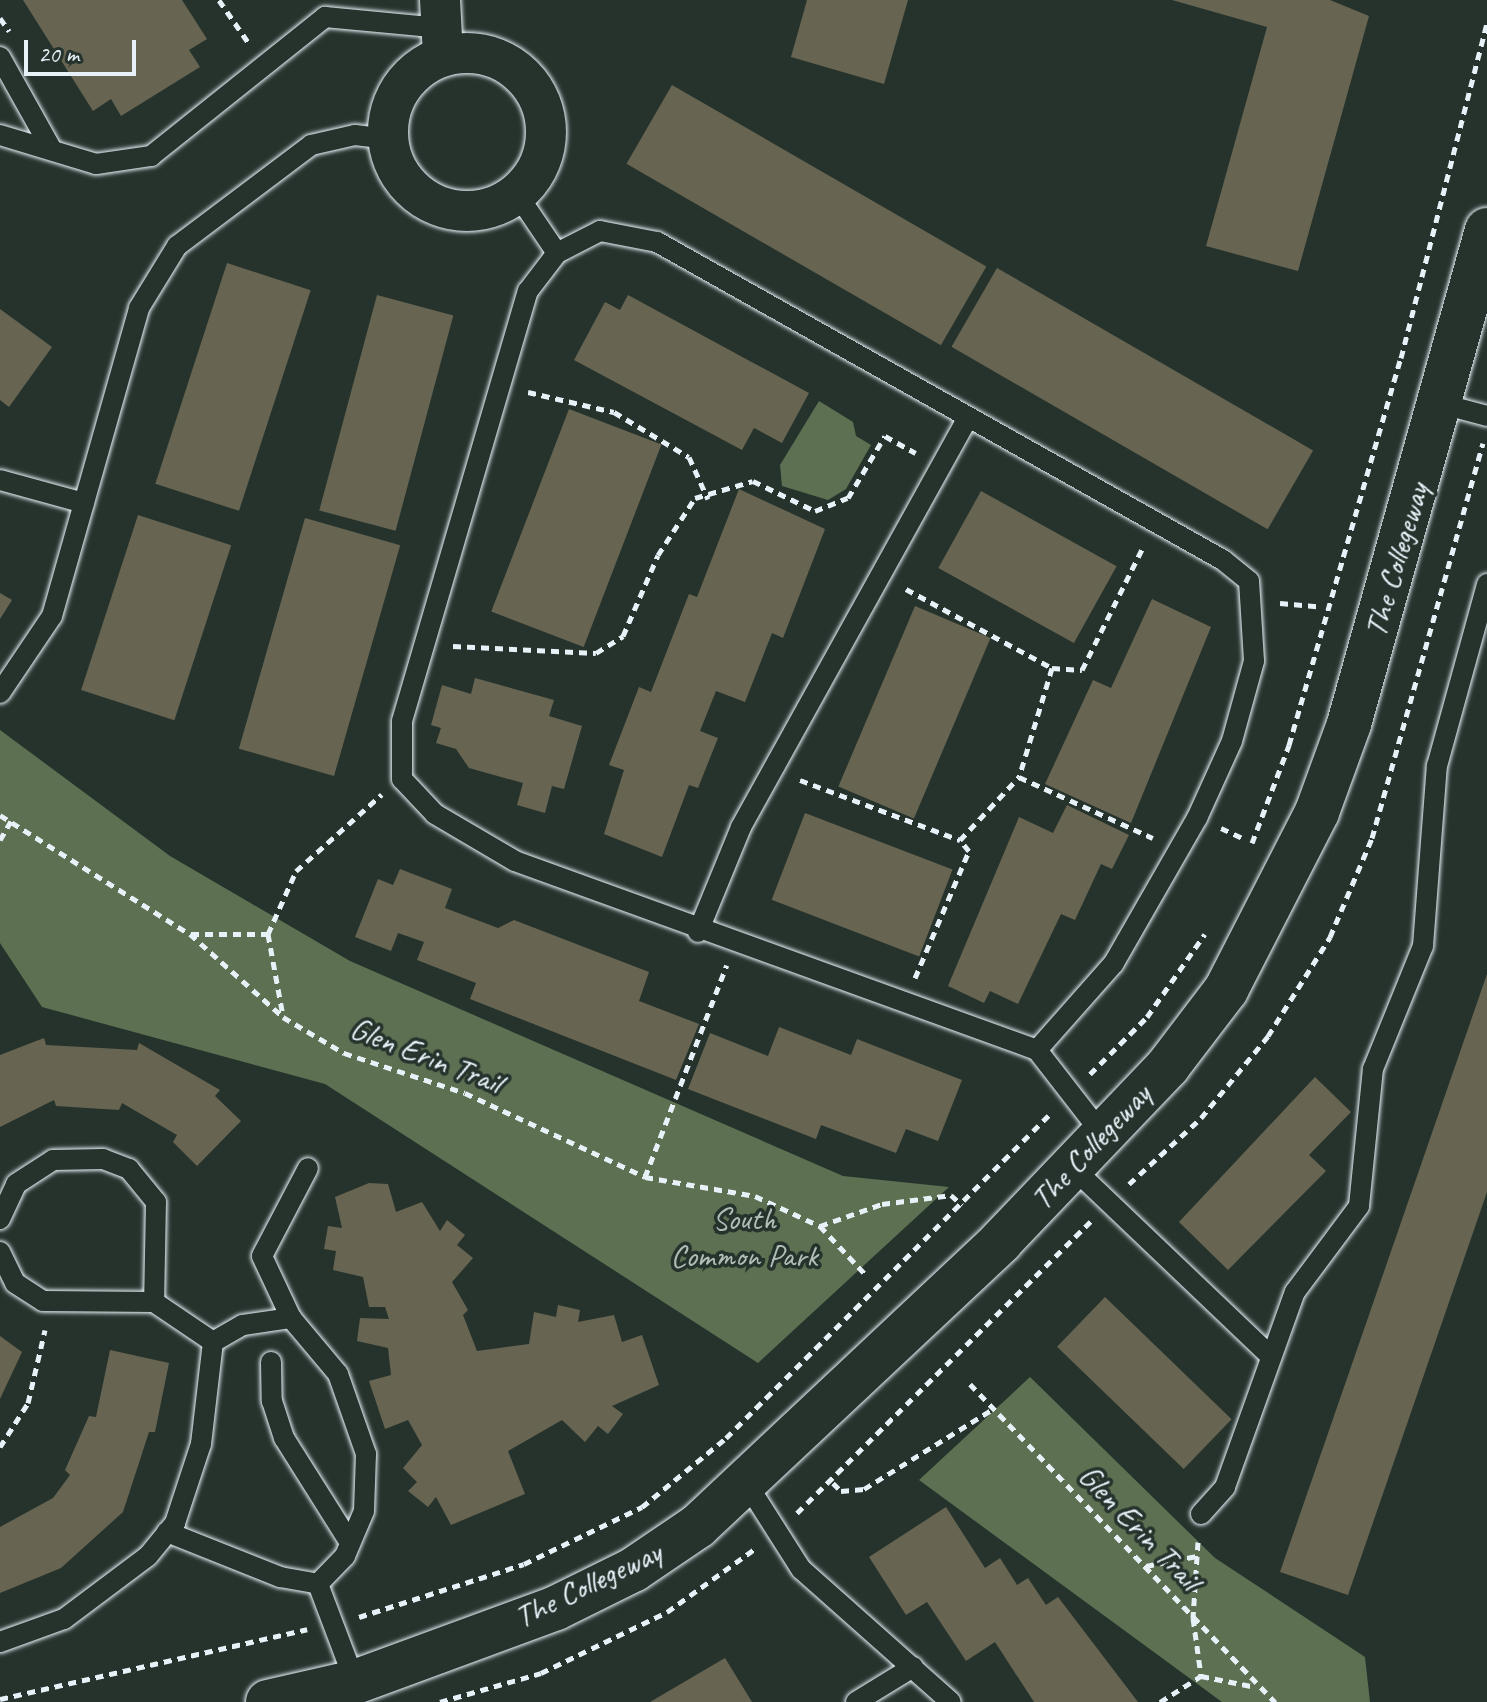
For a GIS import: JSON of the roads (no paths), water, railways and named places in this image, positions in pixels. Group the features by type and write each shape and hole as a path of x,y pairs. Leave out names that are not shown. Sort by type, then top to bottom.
{"street":[{"path":"442,28 513,67 537,95 547,129 544,153 517,194 472,212 447,209 406,184 387,139 400,87 442,28"},
{"name":"The Collegeway","path":"268,1702 362,1692 556,1608 633,1570 747,1484 1074,1169 1226,990 1275,905 1349,724 1442,404 1487,230"}],"lane":[{"path":"0,135 96,164 151,156 325,17 442,28"},
{"path":"0,57 52,150"},
{"path":"0,693 52,616 139,308 177,246 311,145 355,135 387,139"},
{"path":"517,194 557,253"},
{"path":"1037,1050 1114,963 1182,852 1232,741 1254,661 1255,608 1249,581 1155,522 657,242 600,231 557,253 528,291 499,385 402,721 402,779 435,814 515,861 735,946 1037,1050 1103,1135"},
{"path":"1442,404 1487,416"},
{"path":"698,932 774,767 967,419"},
{"path":"0,480 84,503"},
{"path":"1201,1514 1225,1487 1268,1354 1295,1292 1359,1206 1373,1069 1423,946 1437,766 1487,584"},
{"path":"0,1219 16,1184 53,1160 103,1159 129,1169 156,1202 154,1302"},
{"path":"308,1168 262,1256 291,1318 338,1374 358,1423 364,1511 350,1543 318,1584"},
{"path":"1074,1169 1268,1354"},
{"path":"0,1252 15,1283 52,1302 154,1302 213,1342"},
{"path":"213,1342 243,1325 291,1318"},
{"path":"0,1642 64,1619 110,1589 167,1532 201,1444 213,1342"},
{"path":"271,1362 272,1401 284,1438 350,1543"},
{"path":"747,1484 801,1569 951,1702"},
{"path":"167,1532 280,1577 318,1584"},
{"path":"318,1584 362,1692"},
{"path":"856,1702 913,1667"}],"park label":[{"name":"South Common Park","path":"744,1238"}]}
